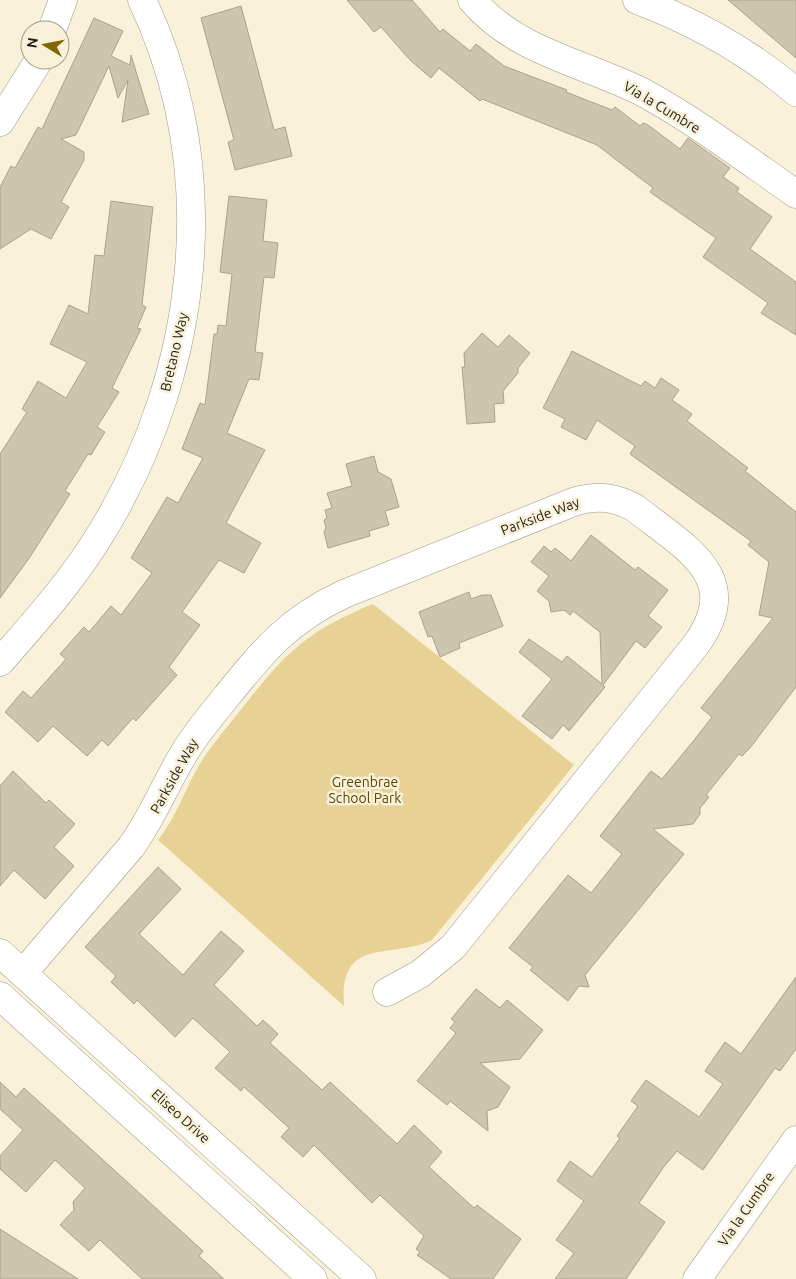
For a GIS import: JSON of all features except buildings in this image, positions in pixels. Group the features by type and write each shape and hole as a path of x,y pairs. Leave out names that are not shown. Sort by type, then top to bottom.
{"street":[{"path":"56,20 63,0"},
{"name":"Bretano Way","path":"0,662 71,578 106,526 147,444 173,366 184,312 190,250 190,193 186,142 168,64 142,0"},
{"name":"Via la Cumbre","path":"472,0 491,19 520,39 551,56 609,77 658,101 796,194"},
{"path":"637,0 668,12 725,41 796,92"},
{"path":"0,122 32,70"},
{"name":"Parkside Way","path":"23,974 131,847 143,831 194,738 259,656 283,631 311,610 344,594 576,501 599,497 624,502 688,550 703,566 712,585 715,598 714,611 709,624 688,654 453,947 420,974 387,992"},
{"name":"Eliseo Drive","path":"0,953 362,1279"},
{"path":"0,996 313,1279"},
{"name":"Via la Cumbre","path":"697,1279 796,1140"}],"green space":[{"name":"Greenbrae School Park","path":"373,604 574,765 432,940 416,946 370,954 359,959 350,969 345,984 344,1006 158,840 170,822 203,760 269,675 312,635 349,614"}]}
